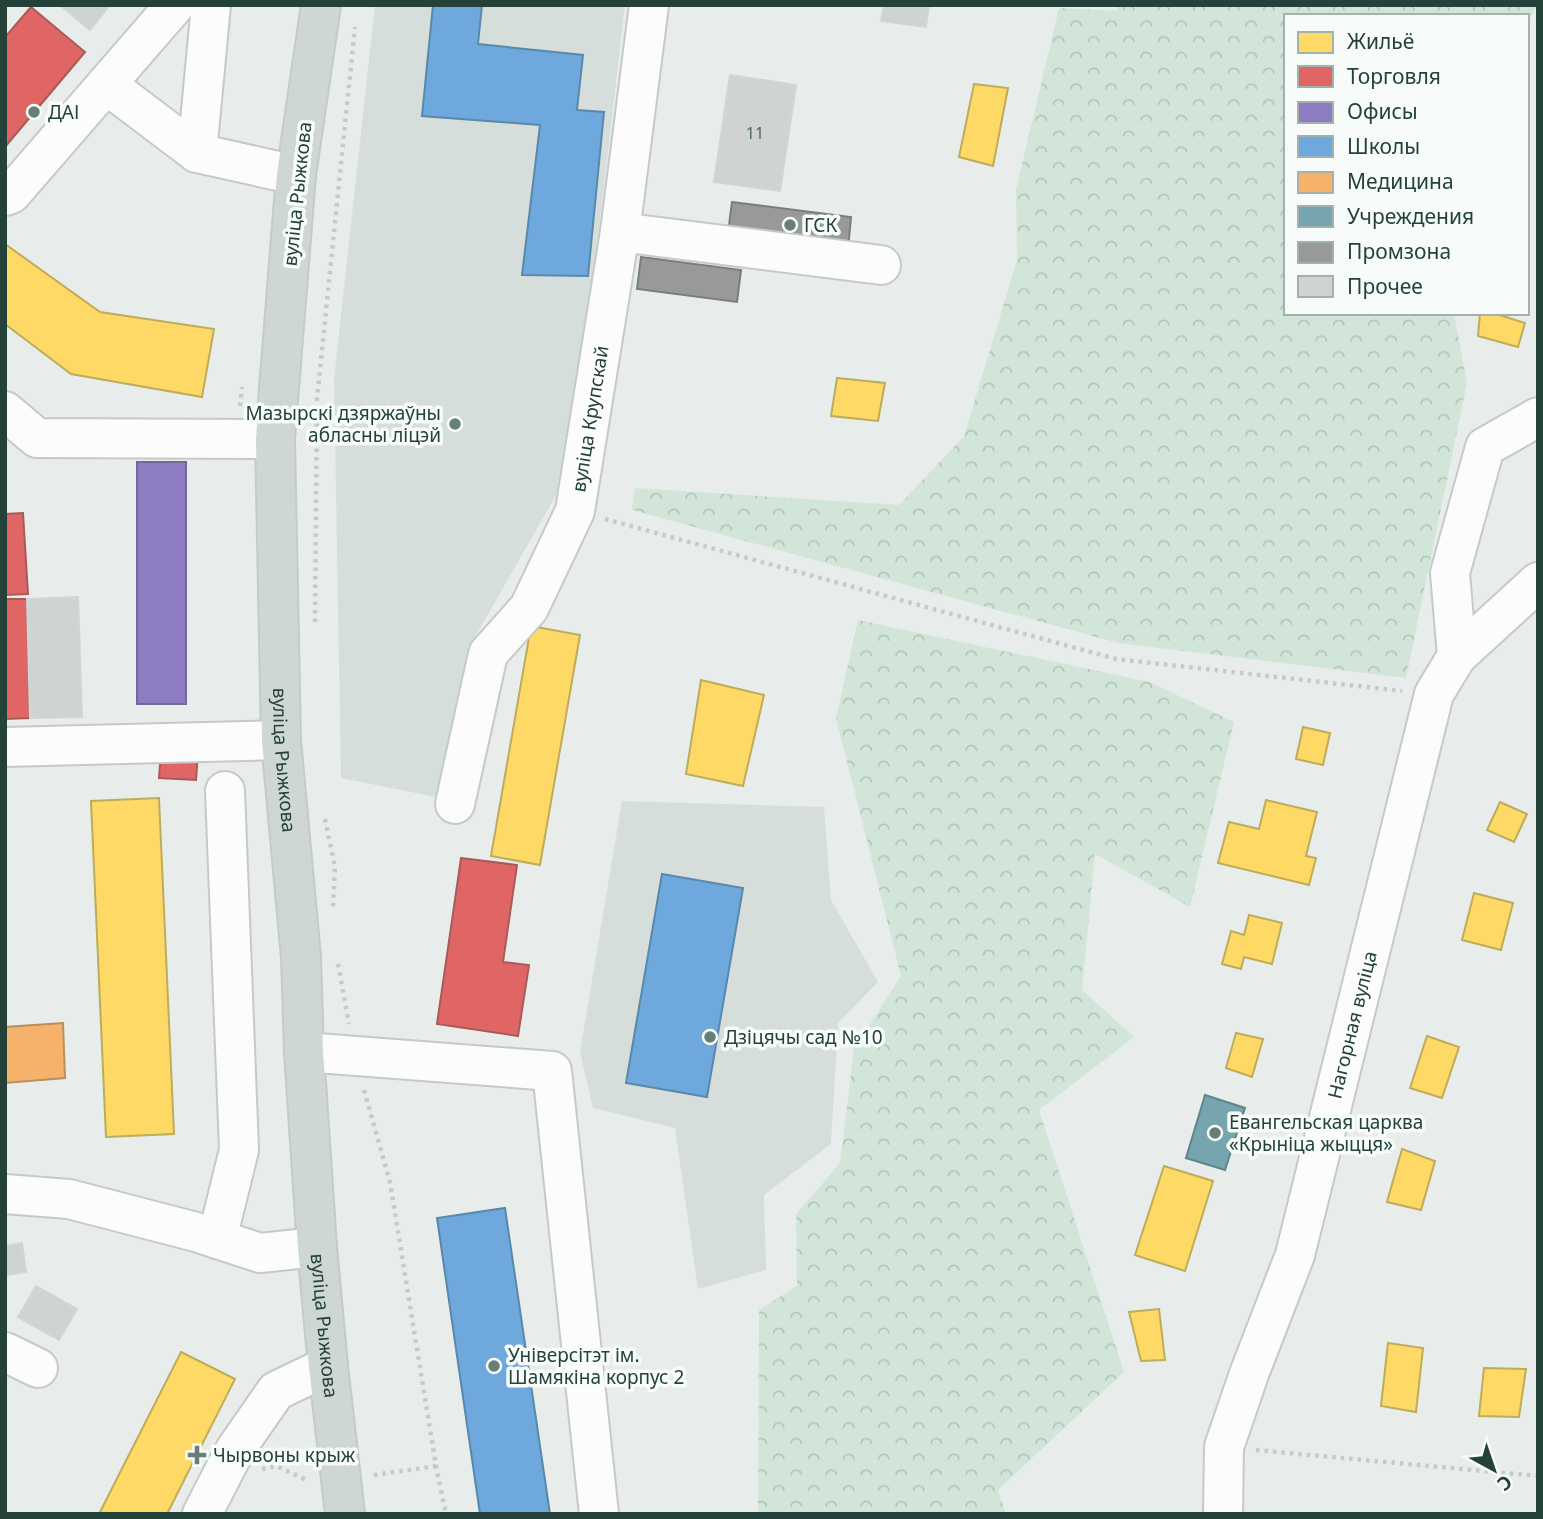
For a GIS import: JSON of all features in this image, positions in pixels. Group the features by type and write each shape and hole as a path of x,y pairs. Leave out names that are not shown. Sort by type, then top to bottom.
{"main road":[{"name":"вуліца Рыжкова","path":"321,5 296,175 275,439 281,740 301,957 304,1052 317,1247 345,1514"}],"street":[{"path":"5,196 11,194 176,5"},
{"path":"197,153 211,5"},
{"name":"вуліца Крупскай","path":"455,804 488,654 529,608 575,511 620,232 649,5"},
{"path":"107,85 197,153 296,175"},
{"path":"620,232 881,265"},
{"path":"5,411 37,438 275,439"},
{"path":"1457,656 1450,573 1485,447 1538,416"},
{"name":"Нагорная вуліца","path":"1223,1514 1224,1447 1295,1255 1434,694 1457,656 1538,582"},
{"path":"5,747 281,740"},
{"path":"217,1239 239,1150 225,791"},
{"path":"304,1052 552,1071 599,1514"},
{"path":"5,1194 69,1199 196,1232 260,1253 317,1247"},
{"path":"202,1514 234,1450 276,1391 328,1366"}],"path":[{"path":"315,631 317,399 356,19"},
{"path":"575,511 1116,659 1434,694"},
{"path":"325,818 335,867 332,917"},
{"path":"336,955 355,1056 390,1182 446,1514"},
{"path":"1224,1447 1538,1476"},
{"path":"260,1469 276,1466 316,1484"}],"shaded area":[{"name":"Мазырскі дзяржаўны абласны ліцэй","path":"375,5 625,5 571,469 467,651 441,798 341,778 334,379"},
{"name":"Дзіцячы сад №10","path":"622,801 824,807 831,900 878,982 838,1023 831,1144 764,1195 766,1270 698,1289 675,1128 593,1108 580,1052"}],"green space":[{"path":"1117,5 1537,5 1529,20 1529,14 1284,14 1284,315 1454,315 1467,383 1406,678 1118,643 632,510 635,488 899,505 964,436 1017,260 1016,190 1059,8 1117,11"},
{"path":"858,620 1150,682 1234,722 1190,907 1095,854 1082,990 1134,1037 1039,1110 1124,1372 998,1490 1006,1514 758,1514 759,1310 797,1286 796,1214 840,1163 854,1049 901,976 836,718"}],"building: Жильё":[{"path":"974,84 1008,88 993,166 959,157"},
{"path":"5,244 100,312 214,329 202,397 71,374 5,324"},
{"path":"1480,315 1499,315 1525,323 1518,347 1478,336"},
{"path":"837,378 885,383 878,421 831,416"},
{"path":"531,626 580,635 540,865 491,856"},
{"path":"701,680 764,695 743,786 686,774"},
{"path":"1303,727 1330,733 1323,765 1296,759"},
{"path":"159,798 174,1134 106,1137 91,801"},
{"path":"1266,800 1317,812 1306,856 1316,858 1309,885 1218,863 1229,822 1259,829"},
{"path":"1500,802 1527,814 1514,842 1487,830"},
{"path":"1474,893 1513,903 1501,950 1462,940"},
{"path":"1249,915 1282,923 1272,964 1244,957 1241,969 1222,964 1231,931 1244,935"},
{"path":"1236,1033 1263,1039 1252,1077 1226,1068"},
{"path":"1427,1036 1459,1047 1442,1098 1410,1088"},
{"path":"1402,1149 1435,1161 1421,1210 1387,1202"},
{"path":"1164,1166 1213,1181 1185,1271 1135,1255"},
{"path":"1159,1309 1165,1360 1141,1361 1129,1312"},
{"path":"1388,1343 1423,1348 1416,1412 1381,1406"},
{"path":"181,1352 235,1379 167,1514 99,1514"},
{"path":"1484,1368 1526,1369 1519,1417 1479,1416"}],"building: Торговля":[{"path":"31,7 85,52 5,147 5,37"},
{"path":"23,513 28,594 5,595 5,514"},
{"path":"5,599 27,599 30,718 5,719"},
{"path":"161,751 198,753 196,780 159,778"},
{"path":"461,858 517,865 503,962 529,965 518,1036 437,1024"}],"building: Офисы":[{"path":"137,462 186,462 186,704 137,704"}],"building: Школы":[{"path":"433,5 482,5 478,44 583,55 577,110 604,112 588,276 522,275 540,125 422,116"},
{"path":"662,874 743,888 707,1097 626,1083"},
{"name":"Універсітэт ім. Шамякіна корпус 2","path":"505,1208 550,1514 480,1514 437,1218"}],"building: Медицина":[{"path":"63,1023 65,1078 5,1083 5,1027"}],"building: Учреждения":[{"name":"Евангельская царква «Крыніца жыцця»","path":"1205,1095 1245,1108 1225,1170 1186,1158"}],"building: Промзона":[{"name":"ГСК","path":"732,202 851,217 848,249 728,233"},
{"path":"641,257 741,270 737,302 637,289"}],"building: Прочее":[{"path":"60,5 110,5 90,30"},
{"path":"884,5 929,5 926,27 881,21"},
{"path":"730,75 796,85 780,191 714,182"},
{"path":"78,597 82,717 30,718 27,599"},
{"path":"22,1243 26,1272 5,1275 5,1246"},
{"path":"36,1286 77,1309 59,1340 18,1317"}],"place":[{"name":"ДАІ","path":"34,112"},
{"name":"ГСК","path":"790,225"},
{"name":"Мазырскі дзяржаўны абласны ліцэй","path":"455,424"},
{"name":"Дзіцячы сад №10","path":"710,1037"},
{"name":"Евангельская царква «Крыніца жыцця»","path":"1215,1133"},
{"name":"Універсітэт ім. Шамякіна корпус 2","path":"494,1366"},
{"name":"Чырвоны крыж","path":"197,1455"}]}
